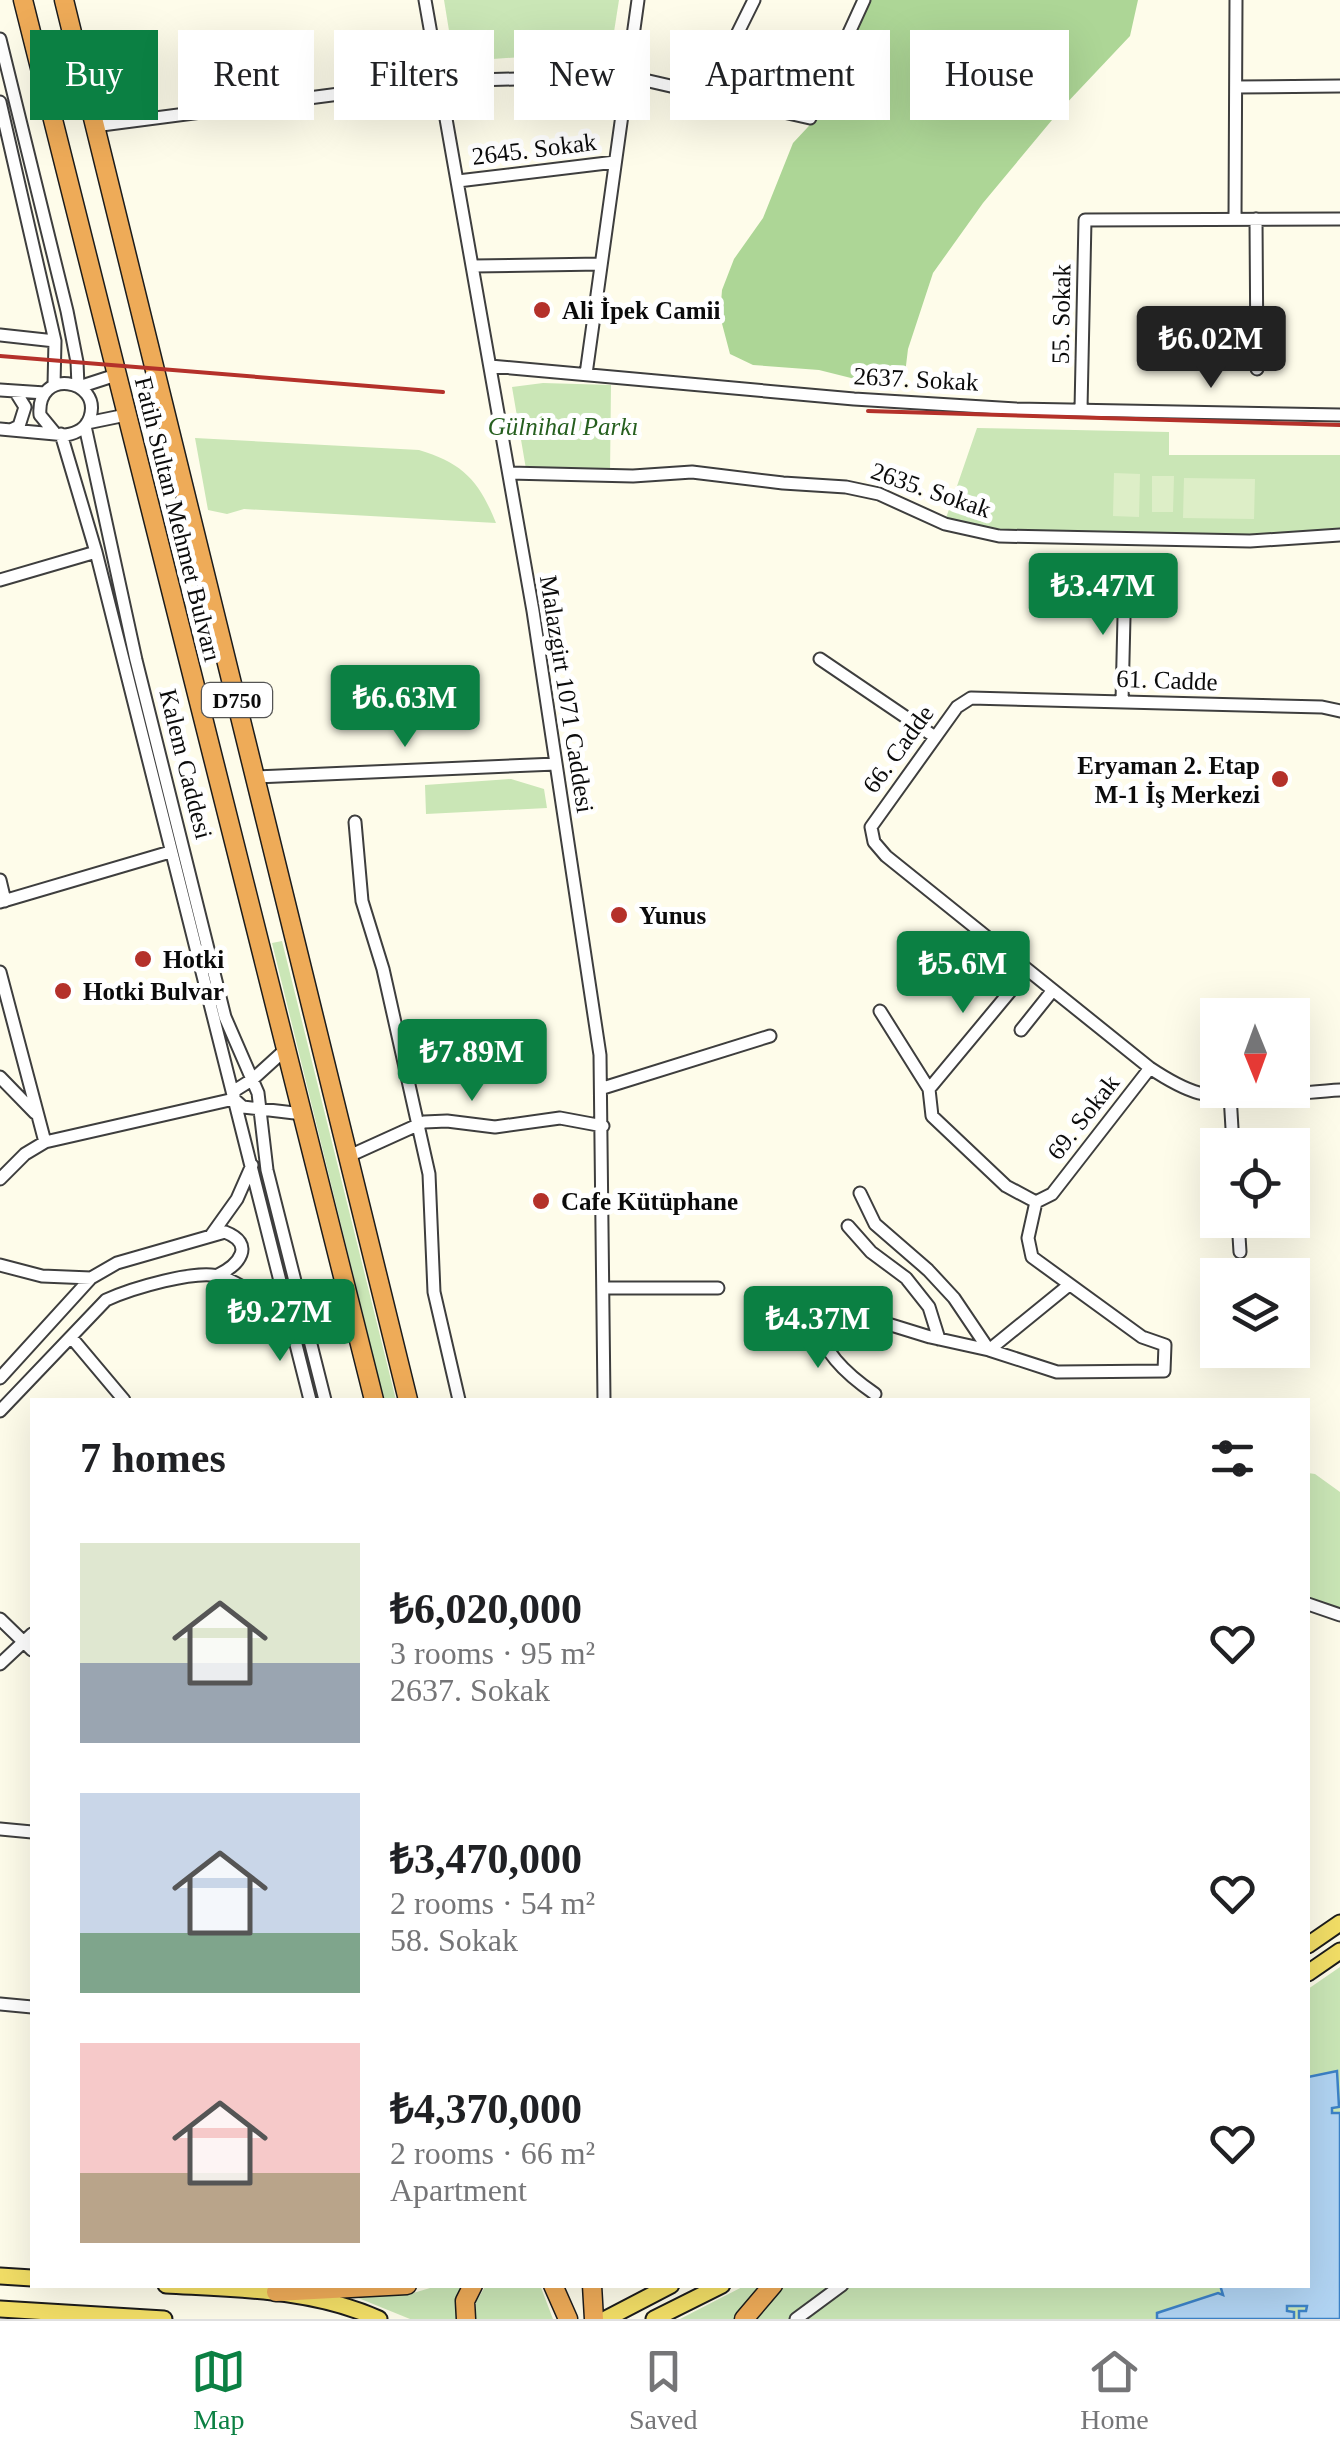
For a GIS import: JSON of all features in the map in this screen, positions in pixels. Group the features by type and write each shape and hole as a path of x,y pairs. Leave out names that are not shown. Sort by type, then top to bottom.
{"highway":[{"name":"Fatih Sultan Mehmet Bulvarı","path":"22,0 373,1398"},
{"name":"Fatih Sultan Mehmet Bulvarı","path":"64,0 408,1398"},
{"path":"276,2292 351,2288"},
{"path":"466,2319 465,2301 472,2288"},
{"path":"554,2288 568,2319"},
{"path":"565,2288 568,2319"},
{"path":"592,2288 594,2319"},
{"path":"744,2319 770,2288"}],"main road":[{"path":"1310,1944 1340,1923"},
{"path":"1310,1972 1340,1951"},
{"path":"0,2276 30,2278"},
{"path":"213,2288 276,2292 346,2304 379,2319"},
{"path":"606,2319 665,2288"},
{"path":"654,2319 716,2288"},
{"path":"0,2309 164,2319"}],"street":[{"name":"Malazgirt 1071 Caddesi","path":"425,0 430,30"},
{"path":"633,30 638,0"},
{"path":"739,30 754,0"},
{"path":"850,30 864,0"},
{"path":"1236,0 1235,220 1340,219"},
{"path":"0,39 67,311 79,387"},
{"path":"1236,87 1340,86"},
{"path":"94,126 334,95"},
{"path":"0,102 55,341 49,389 40,415 57,433"},
{"name":"Malazgirt 1071 Caddesi","path":"446,120 509,473 603,1088 604,1398"},
{"path":"586,374 620,120"},
{"name":"2645. Sokak","path":"458,181 615,162"},
{"path":"1256,219 1257,369"},
{"name":"55. Sokak","path":"1081,409 1085,220 1235,220"},
{"path":"472,266 601,264"},
{"path":"0,336 55,341"},
{"name":"2637. Sokak","path":"490,366 854,399 1016,409 1340,414"},
{"path":"79,387 116,375"},
{"path":"0,390 49,389 69,383 79,387 90,402 86,425"},
{"path":"6,429 18,426 25,407 15,391"},
{"path":"6,429 71,434 86,425 126,414"},
{"name":"Kalem Caddesi","path":"86,425 136,660 225,1017 261,1107 266,1170 324,1398"},
{"name":"Kalem Caddesi","path":"57,433 96,552 309,1398"},
{"name":"2635. Sokak","path":"509,473 634,476 692,472 783,484 846,486 879,494 946,524 999,536 1254,540 1340,535"},
{"path":"0,580 96,552"},
{"path":"1122,701 1125,576"},
{"path":"820,659 935,737"},
{"name":"61. Cadde","path":"992,697 1322,707 1340,711"},
{"name":"66. Cadde","path":"992,697 964,702 935,737 874,820 874,842 886,856 1150,1068 1200,1092"},
{"path":"256,777 556,764"},
{"path":"356,822 362,901 383,969 429,1174 434,1292 459,1398"},
{"path":"0,880 3,902 170,852"},
{"path":"930,1089 1028,970"},
{"path":"0,972 45,1142"},
{"path":"1021,1030 1053,990"},
{"path":"875,1394 857,1382 822,1342 816,1314 836,1308 1056,1372 1164,1371 1164,1345 1142,1336 1032,1257 1028,1238 1036,1202 1006,1186 932,1116 930,1089 880,1011"},
{"path":"603,1088 770,1036"},
{"path":"286,1049 234,1091 234,1098 243,1108 302,1114"},
{"name":"69. Sokak","path":"1036,1202 1052,1194 1150,1068"},
{"path":"0,1076 38,1116"},
{"name":"66. Cadde","path":"1310,1092 1340,1090"},
{"path":"0,1179 25,1154 45,1142 234,1098"},
{"path":"348,1156 417,1125 447,1121 494,1127 560,1118 603,1126"},
{"path":"212,1234 237,1200 252,1165"},
{"path":"860,1193 875,1224 954,1298 988,1350"},
{"path":"848,1226 871,1252 906,1278 929,1308 939,1339"},
{"path":"0,1378 91,1278 118,1263 225,1232 234,1235 242,1249 241,1258 234,1268 218,1275"},
{"path":"1239,1238 1240,1252"},
{"path":"0,1265 42,1276 91,1278"},
{"path":"0,1411 106,1300 120,1294 201,1274 218,1275 289,1318"},
{"path":"988,1350 1069,1284"},
{"path":"604,1288 718,1288"},
{"path":"71,1337 122,1398"},
{"path":"1310,1605 1340,1615"},
{"path":"0,1619 29,1642 0,1664"},
{"path":"0,1829 30,1832"},
{"path":"0,2004 30,2006"},
{"path":"796,2319 838,2288"}],"green space":[{"path":"444,0 619,0 614,30 514,30 514,58 494,59 494,30 449,30"},
{"path":"870,0 1138,0 1130,36 1069,101 1069,30 910,30 910,120 1052,120 983,203 933,273 908,349 904,382 891,388 819,370 753,365 730,354 720,316 722,290 734,259 763,218 793,143 814,120 890,120 890,30 857,30"},
{"name":"Gülnihal Parkı","path":"543,383 611,385 610,473 526,469 512,387"},
{"path":"977,428 1169,432 1169,455 1340,455 1340,530 1257,535 1015,532 946,518"},
{"path":"195,438 419,450 447,461 467,475 483,495 496,523 244,509 227,514 208,510"},
{"path":"1114,473 1140,474 1139,517 1113,516"},
{"path":"1152,476 1174,476 1173,512 1152,512"},
{"path":"1184,478 1255,479 1254,519 1183,518"},
{"path":"511,779 544,789 547,808 426,814 425,785"},
{"path":"282,941 396,1398 384,1398 272,943"},
{"path":"1310,1473 1340,1492 1340,1609 1310,1601"},
{"path":"1340,1967 1340,2319 755,2319 781,2288 1310,2288 1310,1988"},
{"path":"430,2288 463,2288 459,2319 410,2319 351,2295 410,2294"},
{"path":"484,2288 541,2288 553,2319 475,2319 476,2302"},
{"path":"740,2288 760,2288 736,2319 680,2319"}],"water":[{"path":"1337,2071 1339,2107 1332,2108 1332,2113 1340,2113 1340,2319 1299,2319 1299,2311 1306,2311 1307,2306 1287,2306 1287,2311 1294,2312 1294,2319 1157,2319 1157,2313 1218,2293 1223,2295 1221,2288 1310,2288 1310,2077"}],"railway":[{"path":"0,356 443,392"},
{"path":"868,411 1340,425"}],"place":[{"name":"Ali İpek Camii","path":"542,310"},
{"name":"Eryaman 2. Etap M-1 İş Merkezi","path":"1280,779"},
{"name":"Yunus","path":"619,915"},
{"name":"Hotki","path":"143,959"},
{"name":"Hotki Bulvar","path":"63,991"},
{"name":"Cafe Kütüphane","path":"541,1201"}]}
